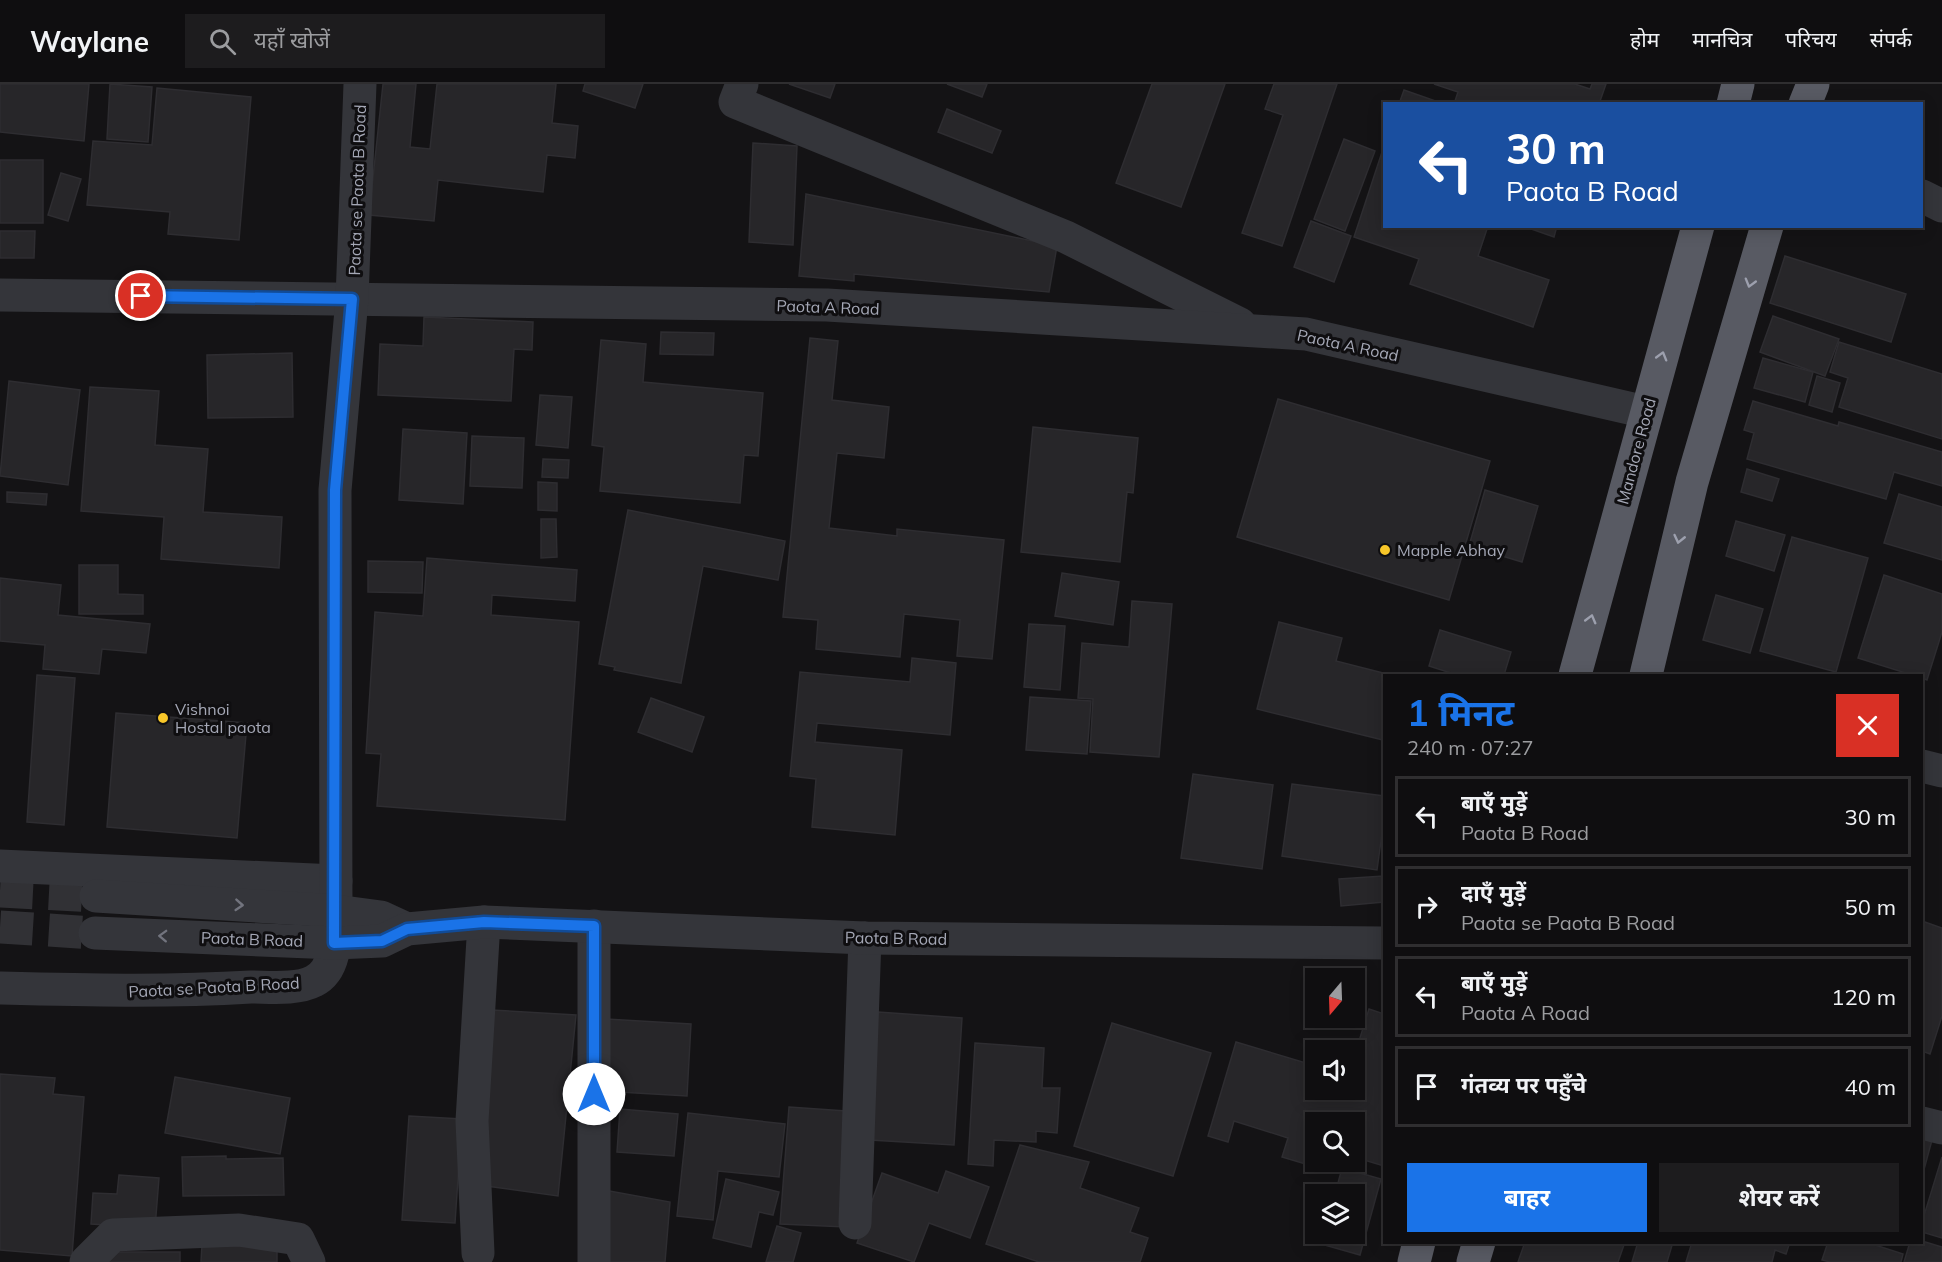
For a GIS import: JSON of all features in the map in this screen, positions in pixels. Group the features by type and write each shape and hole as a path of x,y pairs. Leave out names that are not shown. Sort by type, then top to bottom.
{"highway":[{"path":"1734,102 1738,84"},
{"path":"1806,102 1813,84"},
{"name":"Mandore Road","path":"1575,674 1697,228"},
{"path":"1646,674 1692,482 1766,228"},
{"path":"1414,1262 1418,1244"},
{"path":"1473,1262 1478,1244"}],"street":[{"name":"Paota se Paota B Road","path":"0,988 163,992 292,985 314,981 329,968 336,911 335,490 352,299 360,84"},
{"path":"742,84 735,102 1066,237 1253,330"},
{"path":"1923,196 1942,206"},
{"name":"Paota A Road","path":"0,295 827,305 1253,330 1306,334 1646,412"},
{"path":"1923,766 1942,771"},
{"path":"0,866 336,911"},
{"name":"Paota B Road","path":"96,896 336,911 381,917 407,929 484,922 866,938 1383,943"},
{"name":"Paota B Road","path":"95,933 336,911"},
{"path":"478,1253 472,1121 484,922"},
{"path":"594,926 594,1262"},
{"path":"855,1223 866,938"},
{"path":"1923,1123 1942,1128"},
{"path":"86,1262 113,1235 238,1230 298,1239 309,1262"}],"building":[{"path":"0,84 89,84 84,141 0,132"},
{"path":"110,84 152,87 148,142 107,139"},
{"path":"383,84 416,84 410,147 430,149 437,84 556,84 552,123 578,126 575,158 547,155 543,192 438,180 434,221 369,215"},
{"path":"585,84 643,84 635,108 583,91"},
{"path":"789,84 835,84 830,98"},
{"path":"947,84 987,84 982,97"},
{"path":"1152,84 1225,84 1181,207 1116,183"},
{"path":"1274,84 1337,84 1282,246 1242,233 1283,115 1265,109"},
{"path":"1434,84 1575,84 1590,89 1592,84 1606,84 1600,102 1455,102 1458,92"},
{"path":"157,88 251,97 239,240 168,234 170,212 87,205 93,141 152,145"},
{"path":"1404,90 1438,102 1400,102"},
{"path":"947,109 1001,131 992,153 938,132"},
{"path":"1344,139 1375,151 1345,231 1314,219"},
{"path":"753,143 797,146 793,245 749,242"},
{"path":"1383,149 1383,228 1487,228 1478,256 1549,280 1533,327 1410,284 1419,259 1354,237"},
{"path":"0,160 43,160 43,223 0,223"},
{"path":"61,173 81,179 68,221 48,215"},
{"path":"806,194 1057,246 1049,292 854,274 854,281 799,276"},
{"path":"1311,221 1351,236 1334,282 1294,267"},
{"path":"1529,228 1556,228 1554,237"},
{"path":"0,231 35,231 34,258 0,258"},
{"path":"1785,256 1906,294 1891,342 1770,303"},
{"path":"1773,316 1839,339 1825,376 1760,352"},
{"path":"424,317 533,322 532,350 514,349 511,401 378,395 380,344 423,346"},
{"path":"661,332 714,333 713,355 660,354"},
{"path":"810,338 838,341 832,400 889,407 884,458 837,453 829,528 897,536 897,529 1004,540 992,659 957,656 960,620 904,614 900,657 816,649 818,620 783,617"},
{"path":"601,340 646,344 643,382 763,393 758,456 744,455 740,503 600,491 604,447 592,445"},
{"path":"1839,342 1942,374 1942,439 1839,407 1848,378 1830,372"},
{"path":"292,353 293,417 208,418 207,355"},
{"path":"1763,358 1813,372 1805,402 1754,388"},
{"path":"1817,376 1840,383 1832,412 1809,405"},
{"path":"9,381 80,390 68,485 0,476"},
{"path":"90,387 159,391 155,445 208,449 203,512 282,517 279,568 161,559 164,517 81,511"},
{"path":"540,395 572,397 568,448 536,445"},
{"path":"1278,399 1490,461 1449,600 1237,537"},
{"path":"1753,401 1838,426 1839,422 1942,452 1942,486 1894,472 1886,499 1747,459 1754,433 1744,430"},
{"path":"1033,427 1138,438 1133,493 1127,492 1120,562 1021,552"},
{"path":"403,429 467,433 463,504 399,500"},
{"path":"472,436 524,438 522,488 470,486"},
{"path":"543,459 569,460 568,478 542,477"},
{"path":"1747,469 1779,479 1772,501 1741,492"},
{"path":"538,482 557,483 557,511 538,510"},
{"path":"1485,490 1538,506 1522,562 1469,546"},
{"path":"7,492 47,494 46,505 7,502"},
{"path":"1899,494 1942,507 1942,560 1884,543"},
{"path":"628,510 785,541 778,580 703,566 681,683 614,670 615,667 599,664"},
{"path":"541,519 556,519 557,557 541,558"},
{"path":"1736,521 1785,535 1774,571 1726,556"},
{"path":"1792,537 1868,558 1836,672 1760,651"},
{"path":"427,558 577,570 575,601 492,595 491,615 579,622 565,820 377,806 381,754 366,753 375,612 423,616"},
{"path":"368,561 423,562 422,593 368,592"},
{"path":"79,565 118,565 118,594 143,595 143,614 79,614"},
{"path":"1062,573 1119,582 1113,625 1055,616"},
{"path":"1884,575 1942,594 1942,632 1927,680 1923,678 1923,674 1909,674 1858,658"},
{"path":"0,578 61,585 58,615 150,624 146,653 102,649 99,674 43,669 45,645 0,641"},
{"path":"1716,595 1763,609 1750,653 1703,640"},
{"path":"1132,601 1172,604 1159,757 1090,752 1093,699 1078,698 1082,643 1129,647"},
{"path":"1279,622 1342,638 1336,661 1387,674 1383,674 1383,740 1257,709"},
{"path":"1029,624 1065,626 1060,690 1024,687"},
{"path":"1440,630 1511,652 1504,674 1454,674 1429,666"},
{"path":"912,658 956,663 950,735 817,723 815,742 902,750 895,835 812,827 816,779 790,776 800,672 910,682"},
{"path":"37,675 75,678 64,825 27,822"},
{"path":"1030,697 1091,701 1087,754 1026,750"},
{"path":"651,698 704,717 692,752 638,732"},
{"path":"116,713 247,723 237,838 107,827"},
{"path":"1193,774 1273,785 1262,869 1181,858"},
{"path":"1292,784 1383,796 1383,826 1377,870 1282,856"},
{"path":"1383,876 1383,902 1341,906 1339,879"},
{"path":"1923,921 1942,928 1942,1016 1930,1054 1923,1051"},
{"path":"1369,1009 1383,1014 1383,1166 1365,1160 1365,1112 1305,1112 1305,1164 1282,1157 1288,1138 1234,1121 1228,1142 1208,1136 1236,1042 1305,1063 1305,1100 1365,1100 1365,1040 1359,1040 1365,1028"},
{"path":"491,1010 576,1015 558,1196 479,1185"},
{"path":"878,1012 962,1018 954,1145 870,1140"},
{"path":"606,1019 691,1024 687,1096 602,1091"},
{"path":"1112,1023 1211,1053 1173,1176 1074,1146"},
{"path":"975,1043 1044,1048 1042,1088 1060,1088 1057,1133 1036,1131 1036,1142 994,1140 993,1166 968,1164"},
{"path":"0,1074 55,1078 53,1094 84,1097 72,1256 0,1250"},
{"path":"175,1077 290,1098 280,1154 165,1133"},
{"path":"789,1107 846,1111 846,1227 780,1224"},
{"path":"620,1109 678,1114 674,1156 617,1152"},
{"path":"688,1113 785,1124 779,1177 718,1171 713,1220 677,1216"},
{"path":"409,1116 462,1119 455,1223 402,1220"},
{"path":"1923,1137 1932,1140 1923,1173"},
{"path":"1020,1145 1089,1162 1080,1188 1139,1208 1130,1232 1148,1238 1140,1262 1039,1262 986,1244"},
{"path":"226,1156 226,1159 283,1158 284,1195 183,1196 182,1157"},
{"path":"1942,1157 1942,1238 1923,1232 1923,1219"},
{"path":"946,1171 989,1187 970,1238 929,1223 914,1262 857,1243 882,1173 938,1193"},
{"path":"1341,1172 1356,1172 1381,1179 1365,1237 1365,1184 1338,1184"},
{"path":"119,1175 159,1178 155,1228 91,1224 93,1193 117,1194"},
{"path":"726,1179 779,1192 773,1215 759,1212 751,1247 713,1238"},
{"path":"604,1190 670,1202 665,1262 603,1262"},
{"path":"777,1226 801,1233 793,1262 766,1262"},
{"path":"1923,1241 1942,1247 1942,1262 1904,1262 1909,1244 1923,1244"},
{"path":"1321,1244 1363,1244 1360,1255"},
{"path":"1524,1244 1624,1244 1618,1262 1518,1262"},
{"path":"1637,1244 1672,1244 1667,1262 1632,1262"},
{"path":"1691,1244 1789,1244 1786,1254 1775,1250 1772,1262 1686,1262"},
{"path":"1827,1244 1872,1244 1903,1254 1901,1262 1822,1260"},
{"path":"202,1245 277,1247 277,1262 201,1262"},
{"path":"103,1252 180,1252 180,1262 103,1262"}],"tunnel":[{"path":"0,891 96,896"},
{"path":"0,927 95,933"}],"place":[{"name":"Mapple Abhay","path":"1385,550"},
{"name":"Vishnoi Hostal paota","path":"163,718"}],"route":[{"path":"141,296 352,299 335,490 336,911 334,943 382,941 407,929 484,922 594,926 594,1094"}]}
